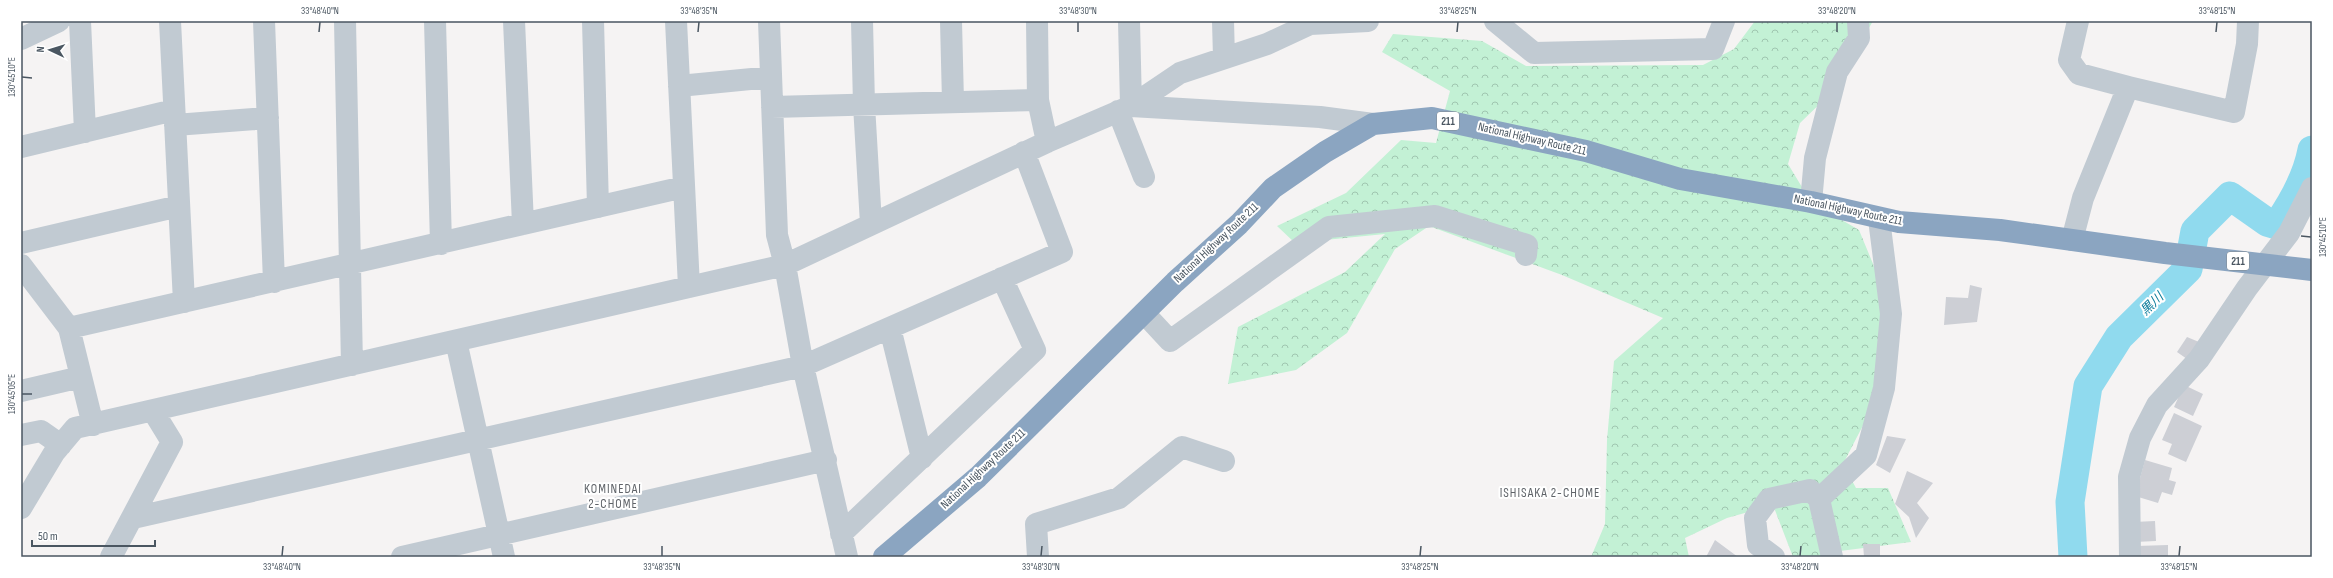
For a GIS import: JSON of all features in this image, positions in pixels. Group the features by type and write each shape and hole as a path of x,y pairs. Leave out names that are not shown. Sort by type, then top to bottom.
{"highway":[{"name":"National Highway Route 211","path":"884,557 978,477 1174,282 1240,224 1273,188 1325,152 1374,124 1432,118 1586,152 1680,180 1811,202 1879,219 2000,230 2165,254 2312,270"}],"street":[{"path":"21,39 59,21"},
{"path":"80,21 85,132"},
{"path":"170,21 184,302"},
{"path":"264,21 274,282"},
{"path":"344,21 351,265 352,365"},
{"path":"434,21 441,244"},
{"path":"514,21 523,224"},
{"path":"593,21 598,207"},
{"path":"676,21 689,287"},
{"path":"769,21 777,235 785,265 803,366 826,460 843,551"},
{"path":"862,21 864,105 871,224"},
{"path":"951,21 954,102"},
{"path":"1037,21 1038,100 1047,142"},
{"path":"1129,21 1125,108 1144,177"},
{"path":"1223,21 1224,58"},
{"path":"21,508 54,452 75,428 785,265 1024,152 1125,108 1180,73 1267,44 1310,22 1368,21"},
{"path":"1495,21 1534,53 1713,49 1724,21"},
{"path":"1811,202 1815,158 1837,72 1859,38 1858,21"},
{"path":"2078,21 2069,60 2079,74 2234,112 2247,44 2248,21"},
{"path":"679,86 771,77"},
{"path":"2072,240 2084,198 2128,86"},
{"path":"772,107 1038,100"},
{"path":"1125,108 1320,117 1374,124"},
{"path":"21,147 85,132 175,117 268,118"},
{"path":"133,518 478,441 803,366 1062,252 1024,152"},
{"path":"69,328 351,265 684,187"},
{"path":"2130,557 2129,477 2140,438 2157,405 2199,359 2247,288 2289,233 2312,188"},
{"path":"21,243 179,206"},
{"path":"1144,313 1170,341 1329,227 1435,216 1527,245 1526,255"},
{"path":"1819,499 1866,455 1884,388 1891,314 1879,219"},
{"path":"21,265 69,328 93,425"},
{"path":"843,551 922,458 1035,350 1002,278"},
{"path":"890,328 922,458"},
{"path":"456,341 504,557"},
{"path":"21,391 81,377"},
{"path":"111,557 172,442 153,411"},
{"path":"21,435 41,431 61,445"},
{"path":"1038,557 1036,524 1119,498 1182,447 1224,461"},
{"path":"402,557 826,460"},
{"path":"1774,557 1758,545 1755,518 1769,499 1810,490 1819,499 1832,557"}],"green space":[{"path":"1755,21 1873,21 1830,94 1800,123 1788,164 1811,202 1859,230 1895,317 1872,408 1843,464 1856,488 1888,488 1911,542 1840,551 1841,557 1793,557 1773,505 1727,518 1685,538 1689,557 1591,557 1605,524 1607,440 1614,361 1663,318 1562,275 1429,226 1395,249 1347,333 1296,370 1228,384 1238,327 1345,272 1385,234 1295,243 1277,226 1346,193 1401,140 1436,143 1450,91 1382,52 1393,34 1482,41 1526,66 1703,65 1734,49"}],"building":[{"path":"1970,285 1982,288 1977,322 1944,325 1946,297 1968,298"},
{"path":"2187,337 2199,342 2187,359 2177,352"},
{"path":"2184,385 2203,394 2193,416 2174,407"},
{"path":"2174,413 2202,426 2186,462 2168,454 2172,444 2162,440"},
{"path":"1887,436 1906,439 1890,473 1876,465"},
{"path":"2145,460 2172,468 2169,480 2176,482 2172,495 2162,492 2158,503 2135,496"},
{"path":"1907,471 1933,483 1917,503 1929,518 1916,538 1909,517 1895,504"},
{"path":"2155,521 2156,541 2135,542 2134,522"},
{"path":"1715,540 1738,557 1706,557"},
{"path":"1863,544 1880,544 1880,557 1864,557"},
{"path":"2168,545 2168,557 2136,557 2136,546"}],"waterway":[{"name":"黒川","path":"2073,557 2070,502 2088,386 2119,337 2188,269 2195,231 2230,196 2267,222 2277,225 2299,189 2307,170 2312,150"}],"district":[{"name":"ISHISAKA 2-CHOME","path":"1550,493"},
{"name":"KOMINEDAI 2-CHOME","path":"613,496"}]}
